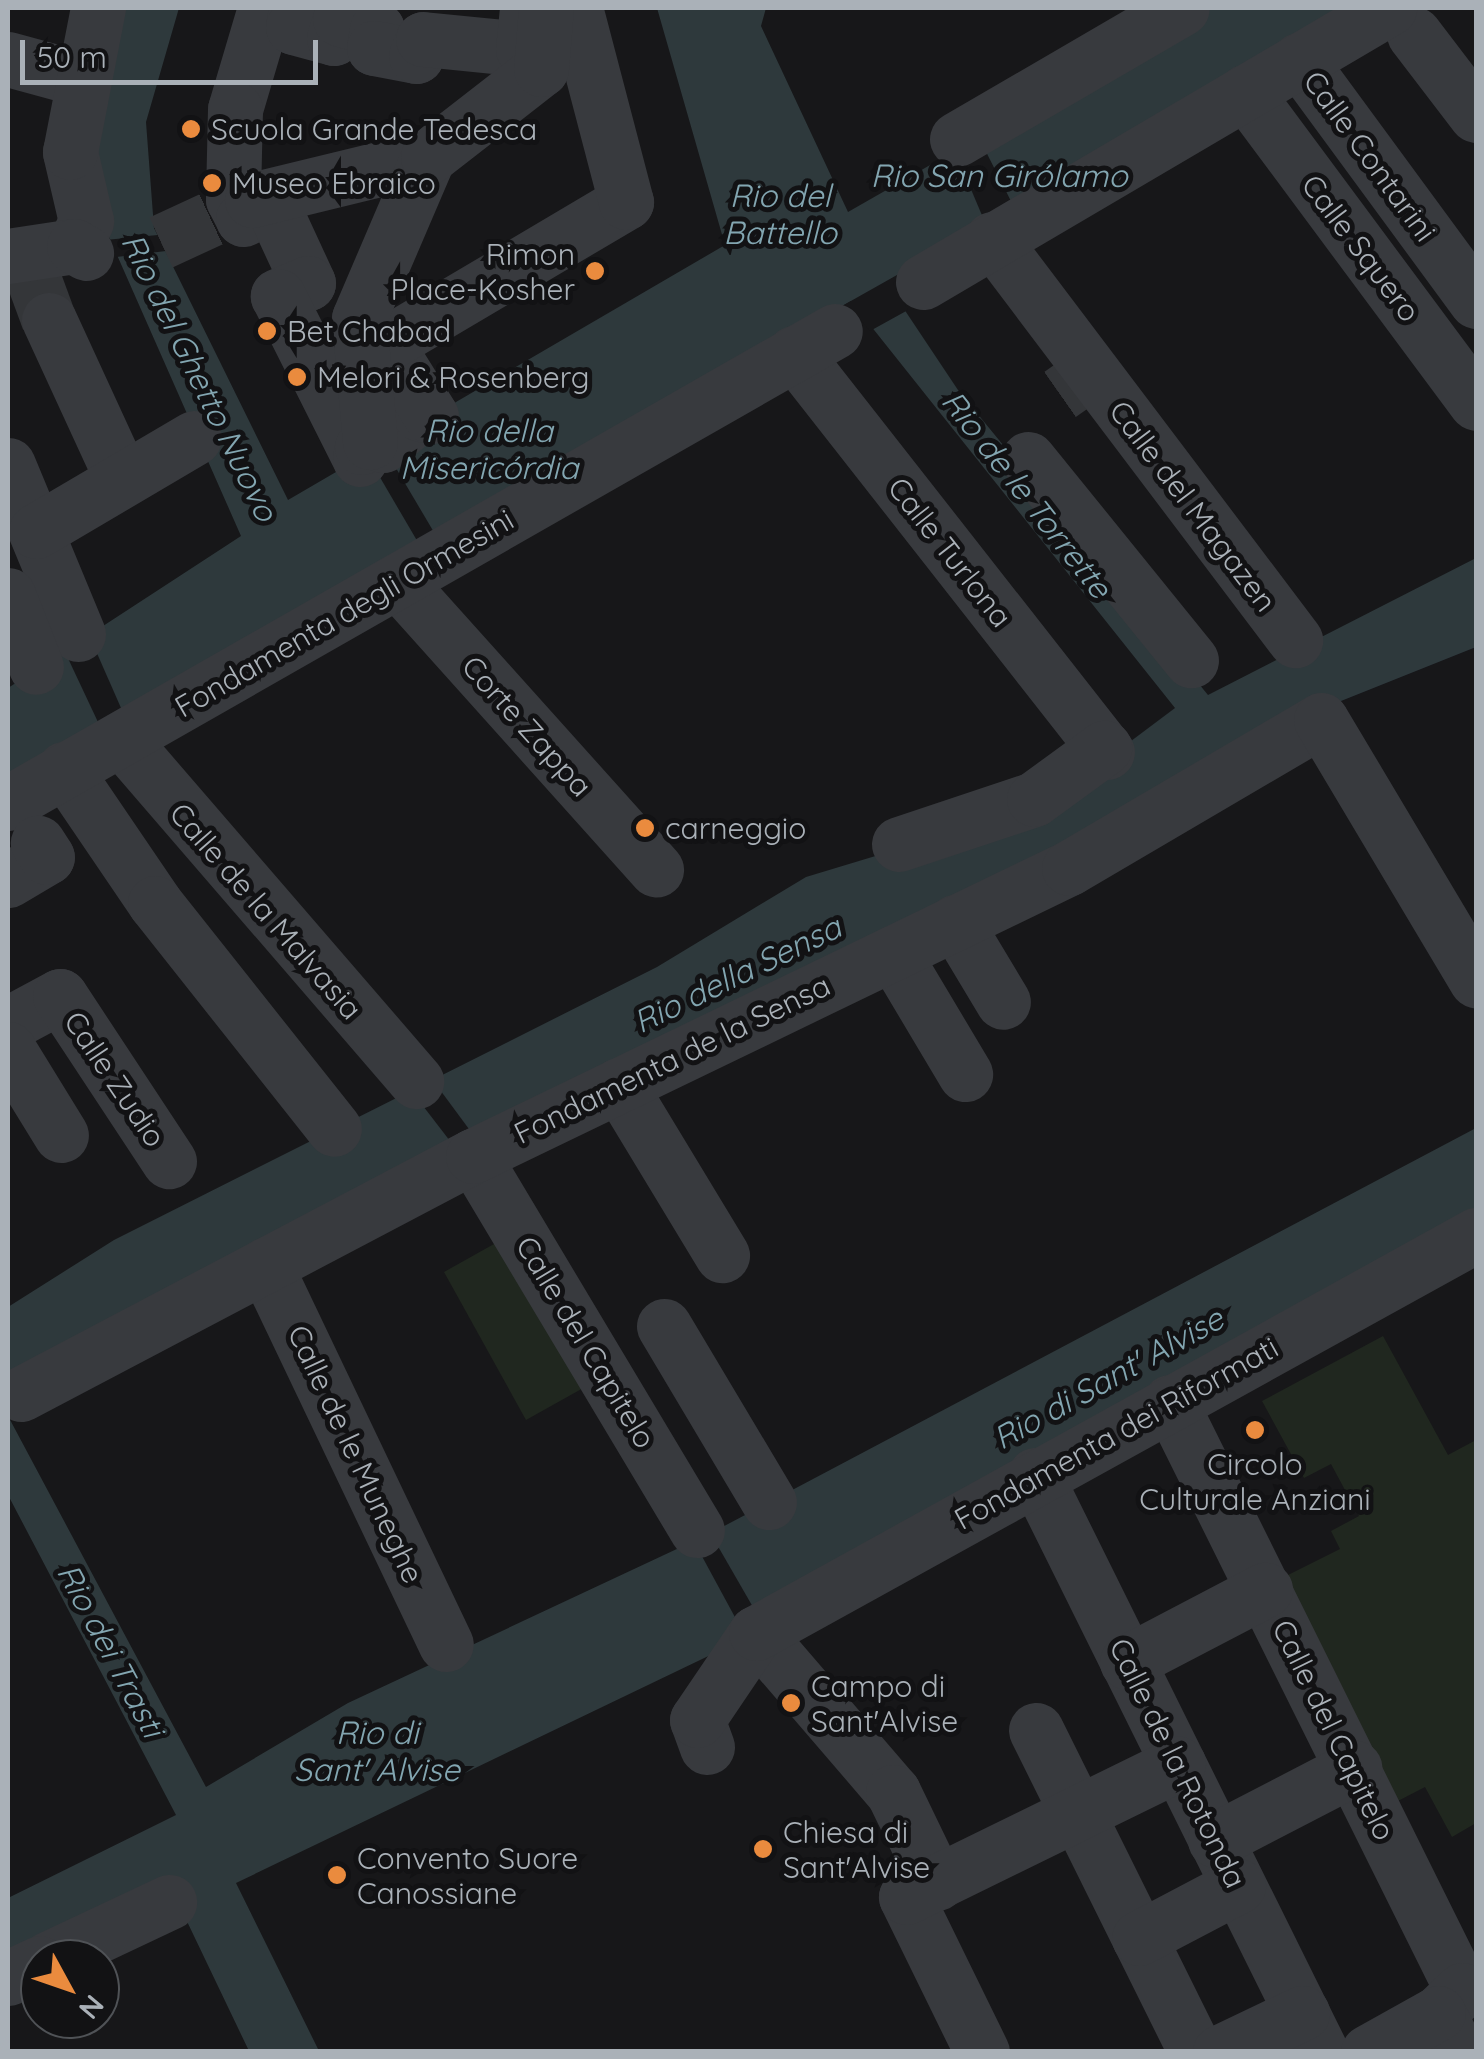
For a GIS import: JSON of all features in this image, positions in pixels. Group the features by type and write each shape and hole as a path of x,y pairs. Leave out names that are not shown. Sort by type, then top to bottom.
{"street":[{"path":"98,8 70,152 86,220 46,266 122,479"},
{"path":"265,8 235,109 233,199 242,218 272,205 308,283 278,296 360,459 362,447 378,437 383,445 420,414 431,416 386,344 626,202 575,8"},
{"path":"296,8 292,27 334,38 340,19 377,30 374,48 416,56 422,39 523,50 528,8"},
{"path":"252,200 428,157 541,69 546,8"},
{"path":"957,139 1182,8"},
{"path":"923,282 1299,60 1399,16 1476,115"},
{"path":"8,58 82,78"},
{"name":"Calle Contarini","path":"1299,60 1476,301"},
{"name":"Calle Squero","path":"1245,92 1476,404"},
{"path":"370,442 359,318 428,157"},
{"name":"Calle del Magazen","path":"992,238 1294,640"},
{"path":"292,290 302,316 359,318"},
{"name":"Fondamenta degli Ormesini","path":"17,829 64,769 399,583 814,342"},
{"name":"Calle Turlona","path":"814,342 1106,750 1034,799 899,844"},
{"path":"36,531 194,438"},
{"path":"1028,458 1191,660"},
{"path":"8,469 36,531 57,651 8,594"},
{"name":"Corte Zappa","path":"399,583 656,868"},
{"name":"Fondamenta de la Sensa","path":"21,1394 473,1156 893,953 1150,823 1320,720 1476,980"},
{"name":"Calle de la Malvasia","path":"121,738 416,1081"},
{"path":"64,769 132,870 334,1128"},
{"path":"956,922 1002,1002"},
{"path":"893,953 965,1074"},
{"name":"Calle Zudio","path":"8,1024 60,996 169,1161"},
{"path":"8,1050 60,1135"},
{"path":"619,1085 722,1255"},
{"name":"Calle del Capitelo","path":"473,1156 697,1530"},
{"name":"Fondamenta dei Riformati","path":"756,1633 1035,1475 1476,1235"},
{"name":"Calle de le Muneghe","path":"266,1265 446,1644"},
{"path":"664,1326 769,1502"},
{"path":"640,1433 707,1398"},
{"name":"Calle del Capitelo","path":"1170,1402 1462,1990 1448,2032"},
{"name":"Calle de la Rotonda","path":"1035,1475 1312,2032"},
{"path":"1127,1662 1264,1590"},
{"path":"707,1747 697,1720 756,1633 892,1792 922,1890 982,2052"},
{"path":"1036,1730 1196,2052"},
{"path":"922,1890 1178,1764"},
{"path":"1139,1938 1227,1863 1354,1768"},
{"path":"90,1939 169,1902"},
{"path":"1220,2052 1312,2032"},
{"path":"1368,2052 1448,2032"}],"shaded area":[{"path":"512,1234 594,1382 526,1420 444,1272"},
{"path":"1383,1336 1448,1455 1476,1440 1476,1823 1452,1837 1425,1787 1396,1802 1282,1578 1340,1549 1331,1531 1359,1516 1331,1464 1304,1478 1262,1401"}],"water":[{"path":"110,8 179,8 146,122 154,228 288,500 725,245 657,8 766,8 761,26 848,212 1205,8 1361,8 886,282 958,390 1208,695 1476,558 1476,647 1326,707 8,1392 8,1307 114,1240 657,967 806,877 892,851 1119,750 1175,708 851,301 8,786 8,688 241,536 83,178"},
{"name":"Rio di Sant' Alvise","path":"1476,1128 1476,1214 723,1649 236,1883 319,2051 249,2051 171,1888 62,1939 20,1939 20,1958 8,1964 8,1898 176,1815 8,1495 8,1416 206,1787 348,1703 711,1533"}],"pier":[{"path":"977,134 1019,217 989,232 957,156"},
{"path":"158,235 166,251 108,258 105,240"},
{"path":"913,266 893,283 908,310 870,331 850,307 826,315"},
{"path":"380,441 435,534 419,544 364,450"},
{"path":"89,635 128,724 105,737 66,654"},
{"path":"432,1079 480,1144 460,1154 410,1089"},
{"path":"708,1529 761,1621 743,1632 691,1536"}],"tunnel":[{"path":"161,242 252,200 265,229"},
{"path":"31,271 49,320"},
{"path":"1060,394 1087,375"}],"place":[{"name":"Scuola Grande Tedesca","path":"191,129"},
{"name":"Museo Ebraico","path":"212,183"},
{"name":"Rimon Place-Kosher","path":"595,271"},
{"name":"Bet Chabad","path":"267,331"},
{"name":"Melori & Rosenberg","path":"297,377"},
{"name":"carneggio","path":"645,828"},
{"name":"Circolo Culturale Anziani","path":"1255,1430"},
{"name":"Campo di Sant'Alvise","path":"791,1703"},
{"name":"Chiesa di Sant'Alvise","path":"763,1849"},
{"name":"Convento Suore Canossiane","path":"337,1875"}],"water label":[{"name":"Rio San Girólamo","path":"999,175"},
{"name":"Rio del Battello","path":"780,214"},
{"name":"Rio del Ghetto Nuovo","path":"200,377"},
{"name":"Rio della Misericórdia","path":"489,450"},
{"name":"Rio de le Torrette","path":"1027,494"},
{"name":"Rio della Sensa","path":"737,974"},
{"name":"Rio dei Trasti","path":"111,1650"}]}
